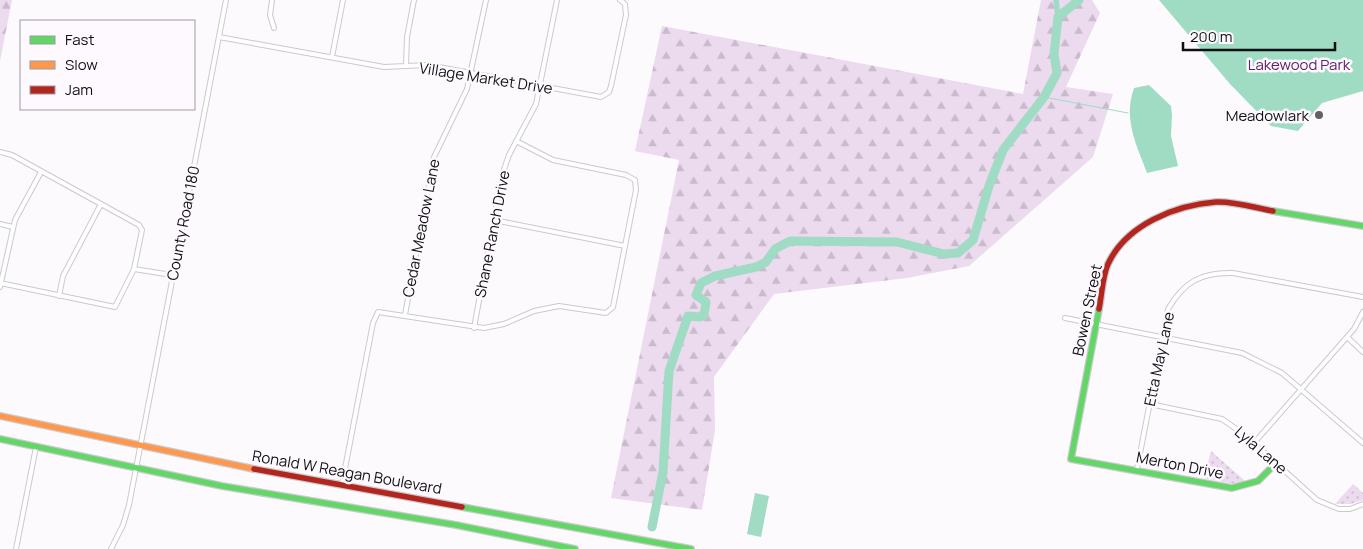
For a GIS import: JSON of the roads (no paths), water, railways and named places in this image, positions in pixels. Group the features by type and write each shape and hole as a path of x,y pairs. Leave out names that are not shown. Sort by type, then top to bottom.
{"main road":[{"name":"Bowen Street","path":"1071,459 1107,266 1119,246 1135,230 1162,216 1196,205 1218,202 1363,226"},
{"name":"Ronald W Reagan Boulevard","path":"0,416 140,447 691,549"},
{"path":"0,439 136,468 575,549"},
{"name":"Merton Drive","path":"1071,459 1137,469 1232,488 1258,481 1276,463"}],"street":[{"name":"County Road 180","path":"111,549 126,516 226,0"},
{"path":"272,0 270,15 274,28"},
{"path":"332,58 343,0"},
{"path":"406,66 407,37 414,0"},
{"name":"Cedar Meadow Lane","path":"405,315 434,157 444,134 462,102 471,73 486,0"},
{"name":"Shane Ranch Drive","path":"474,328 505,163 532,112 540,86 557,0"},
{"name":"Village Market Drive","path":"219,37 384,67 428,65 595,96 606,95 611,86 626,14 625,4 620,0"},
{"path":"342,484 375,316 378,312 474,328 494,327 534,311 560,306 606,313 611,311 615,302 636,190 636,180 626,175 553,160 516,140"},
{"path":"0,152 12,155 139,225 142,230 134,269 115,307 0,284 13,227 41,172"},
{"path":"59,296 63,276 101,204"},
{"path":"494,220 625,246"},
{"path":"0,224 13,227"},
{"path":"134,269 172,275"},
{"name":"Etta May Lane","path":"1137,469 1168,309 1179,291 1200,277 1220,273 1233,273 1363,297"},
{"path":"1254,443 1347,337 1363,312"},
{"path":"1066,318 1242,352 1282,373 1363,443"},
{"path":"1347,337 1363,352"},
{"name":"Lyla Lane","path":"1150,404 1222,419 1254,443 1317,500 1328,506 1350,509 1363,504"},
{"path":"16,549 36,447"}],"waterway":[{"path":"1056,0 1058,17"},
{"path":"652,527 663,472 669,371 688,316 699,317 704,315 706,302 696,295 701,283 715,276 756,267 766,262 775,249 790,241 897,242 944,254 958,253 973,240 989,186 1003,150 1044,97 1057,73 1054,54 1058,17 1079,0"},
{"path":"1044,97 1128,113"}],"place":[{"name":"Meadowlark","path":"1319,115"}],"park label":[{"name":"Lakewood Park","path":"1299,64"}]}
